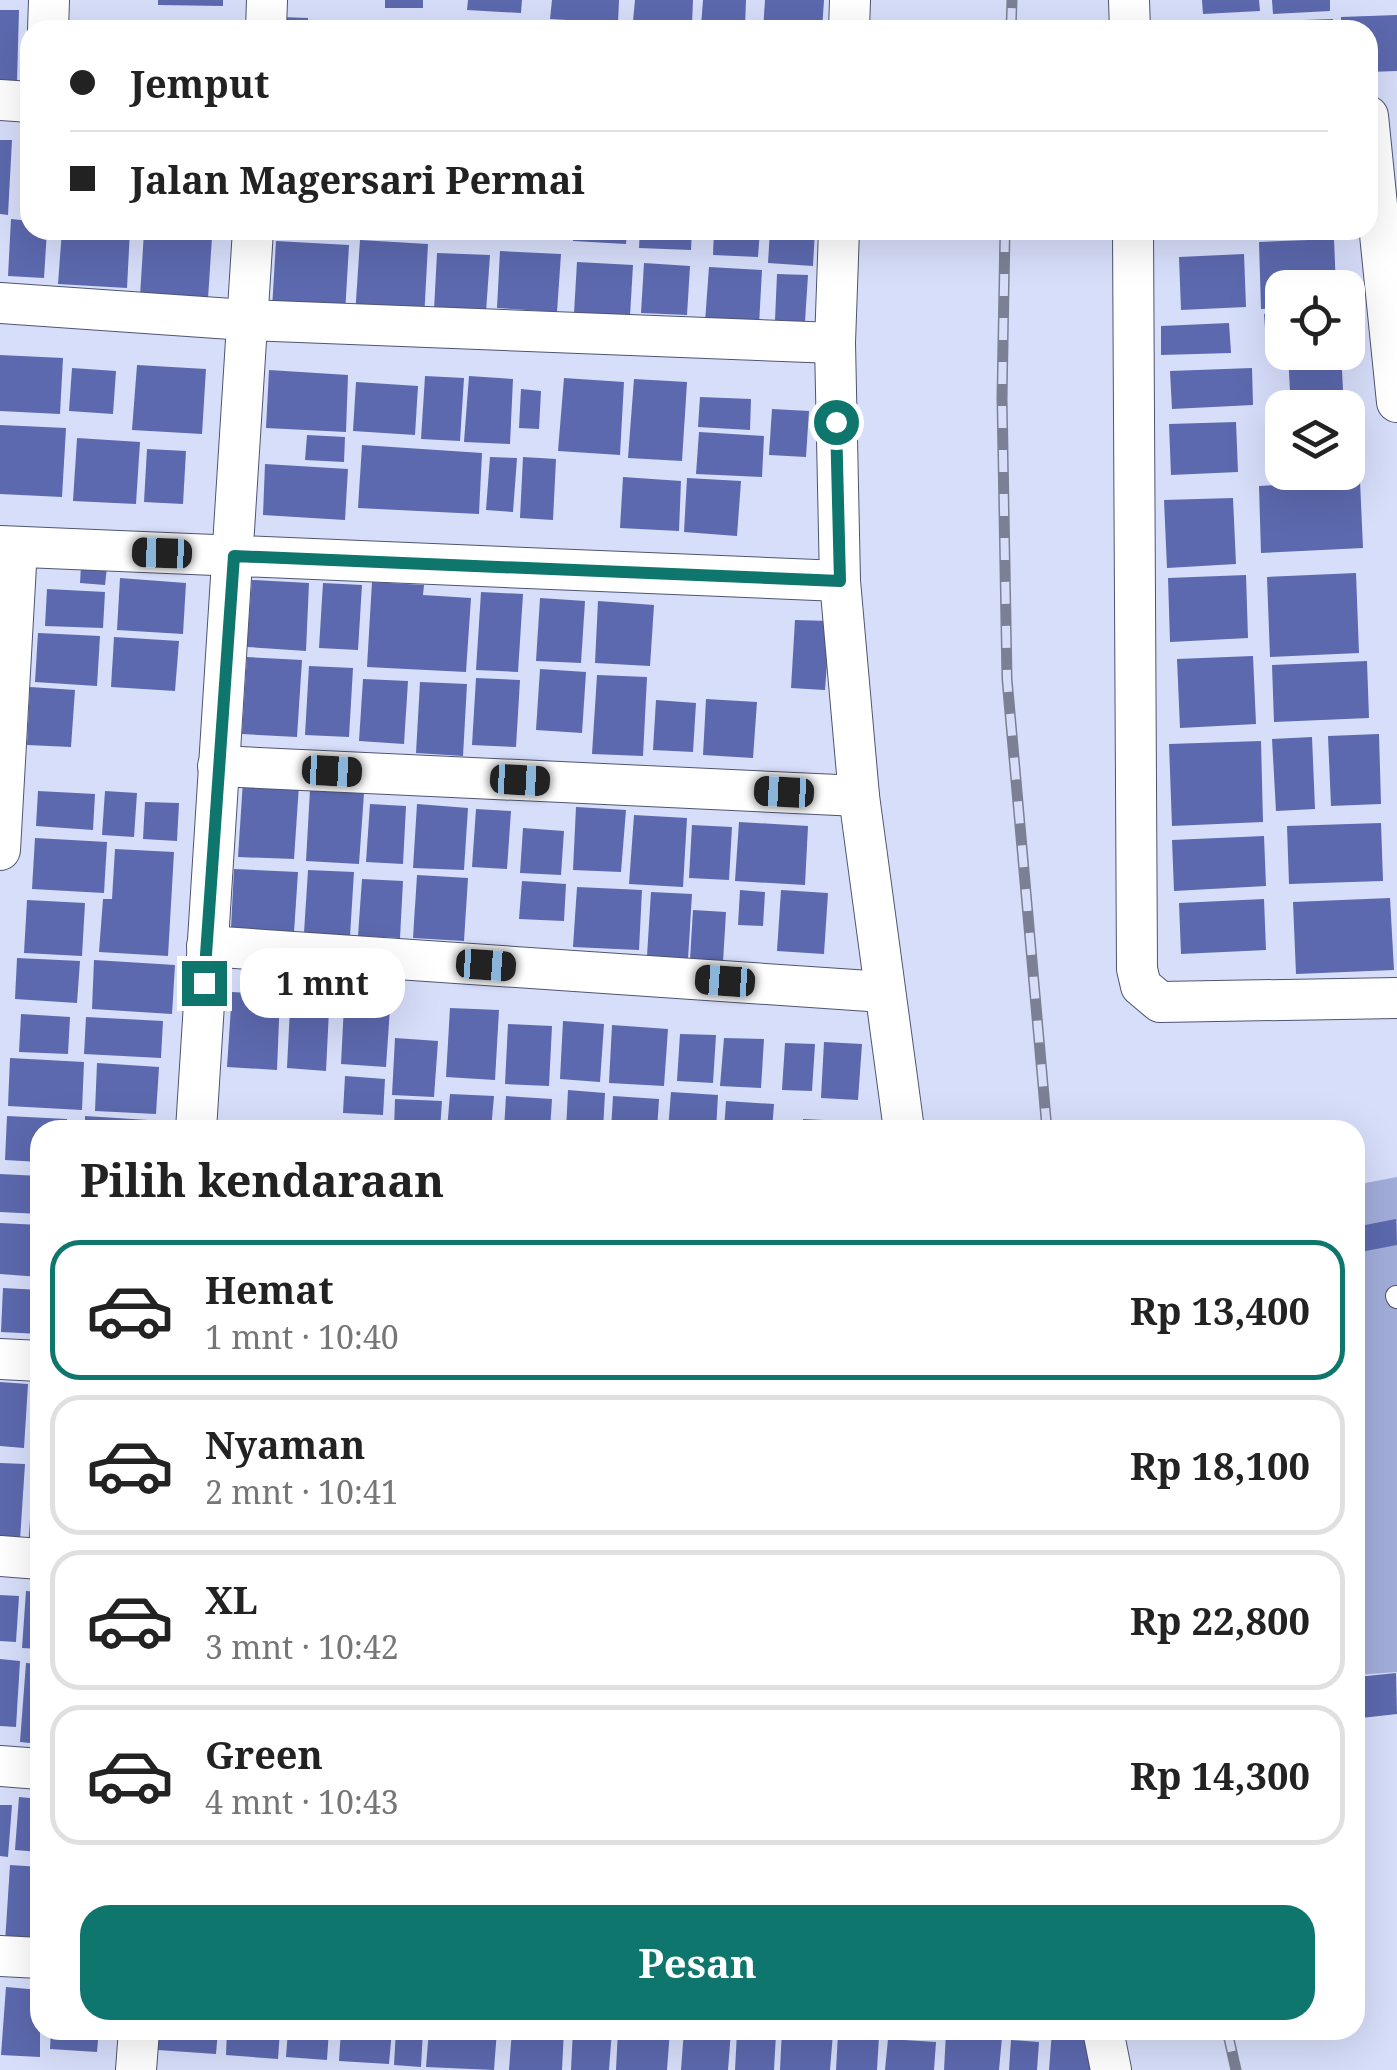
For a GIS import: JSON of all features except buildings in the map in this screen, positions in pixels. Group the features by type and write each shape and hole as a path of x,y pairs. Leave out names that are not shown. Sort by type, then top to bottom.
{"street":[{"path":"1378,215 1397,402"},
{"path":"197,1120 252,240"},
{"path":"839,240 834,343 840,581 859,796 903,1120"},
{"path":"1134,240 1136,950 1141,986 1160,1002 1397,998"},
{"path":"0,303 246,320 834,343"},
{"path":"0,850 9,546 840,581"},
{"path":"218,766 859,796"},
{"path":"207,946 884,992"},
{"path":"0,1359 30,1361"},
{"path":"0,1556 30,1558"},
{"path":"0,1766 30,1768"},
{"path":"0,1956 30,1958"},
{"path":"136,2070 138,2040"},
{"path":"1105,2040 1111,2070"}],"shaded area":[{"path":"1397,1177 1397,1672 1365,1674 1365,1183"}],"railway":[{"path":"1011,20 1012,0"},
{"path":"1005,240 1002,398 1007,679 1046,1120"},
{"path":"1229,2040 1236,2070"}],"route":[{"path":"204,983 234,556 840,581 836,422"}]}
